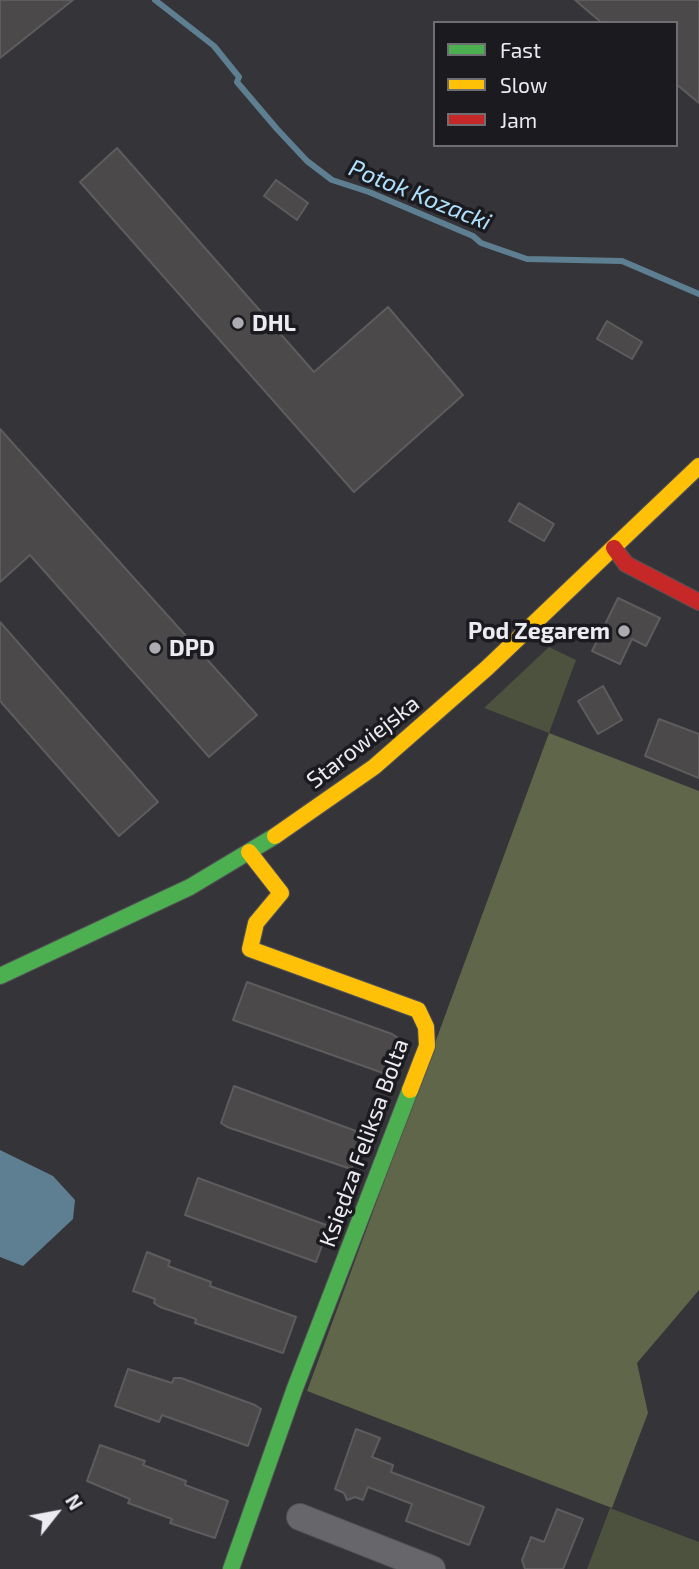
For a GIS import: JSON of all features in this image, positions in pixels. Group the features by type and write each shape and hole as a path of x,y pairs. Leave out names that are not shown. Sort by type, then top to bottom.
{"street":[{"name":"Starowiejska","path":"0,976 156,904 249,852 309,814 400,746 699,466"},
{"path":"614,548 626,564 699,602"},
{"name":"Księdza Feliksa Bolta","path":"231,1569 295,1388 427,1046 426,1027 418,1010 250,949 256,923 281,893 249,852"},
{"path":"300,1517 432,1569"}],"green space":[{"path":"549,647 576,660 549,733 484,708"},
{"path":"549,733 699,791 699,1290 637,1363 648,1413 612,1508 307,1391"},
{"path":"610,1508 699,1542 699,1569 587,1569"}],"water":[{"path":"0,1150 53,1176 75,1200 73,1219 23,1266 0,1257"}],"building":[{"path":"0,0 73,0 0,58"},
{"path":"575,0 699,0 699,103 678,86 678,21 600,21"},
{"name":"DHL","path":"117,148 314,372 388,307 463,395 354,492 80,182"},
{"path":"276,180 308,203 297,220 264,196"},
{"path":"607,321 642,342 632,359 597,339"},
{"name":"DPD","path":"0,429 257,715 209,757 30,555 0,582"},
{"path":"519,503 554,524 544,541 509,521"},
{"path":"618,598 660,618 646,646 632,639 620,664 592,651"},
{"path":"0,622 158,802 119,836 0,701"},
{"path":"603,686 622,720 598,734 578,701"},
{"path":"659,719 699,734 699,778 645,756"},
{"path":"247,982 392,1034 398,1038 386,1074 233,1020"},
{"path":"234,1086 364,1134 351,1169 221,1123"},
{"path":"198,1178 329,1226 316,1262 185,1215"},
{"path":"147,1252 170,1261 168,1266 211,1282 210,1286 296,1317 283,1353 195,1323 196,1319 160,1307 154,1303 155,1299 133,1291"},
{"path":"128,1369 172,1383 174,1378 181,1378 255,1405 261,1409 248,1446 162,1415 159,1422 115,1406"},
{"path":"356,1429 380,1438 372,1457 393,1465 391,1472 484,1507 469,1545 406,1521 412,1504 368,1487 363,1500 355,1497 347,1500 344,1493 335,1489"},
{"path":"100,1445 145,1461 143,1465 228,1501 215,1538 170,1523 172,1519 128,1503 130,1499 87,1481"},
{"path":"557,1509 583,1519 563,1569 525,1569 522,1560 531,1537 544,1542"}],"waterway":[{"name":"Potok Kozacki","path":"155,0 214,46 239,77 237,82 277,129 307,161 332,180 369,192 473,236 481,243 527,259 622,261 699,294"}],"traffic: fast":[{"path":"0,976 190,887 275,836"},
{"path":"231,1569 295,1388 410,1090"}],"traffic: slow":[{"path":"275,836 374,767 487,668 699,466"},
{"path":"249,852 281,893 256,923 250,949 418,1010 426,1027 427,1046 410,1090"}],"traffic: jam":[{"path":"614,548 626,564 699,602"}],"place":[{"name":"DHL","path":"238,323"},
{"name":"Pod Zegarem","path":"624,631"},
{"name":"DPD","path":"155,648"}]}
